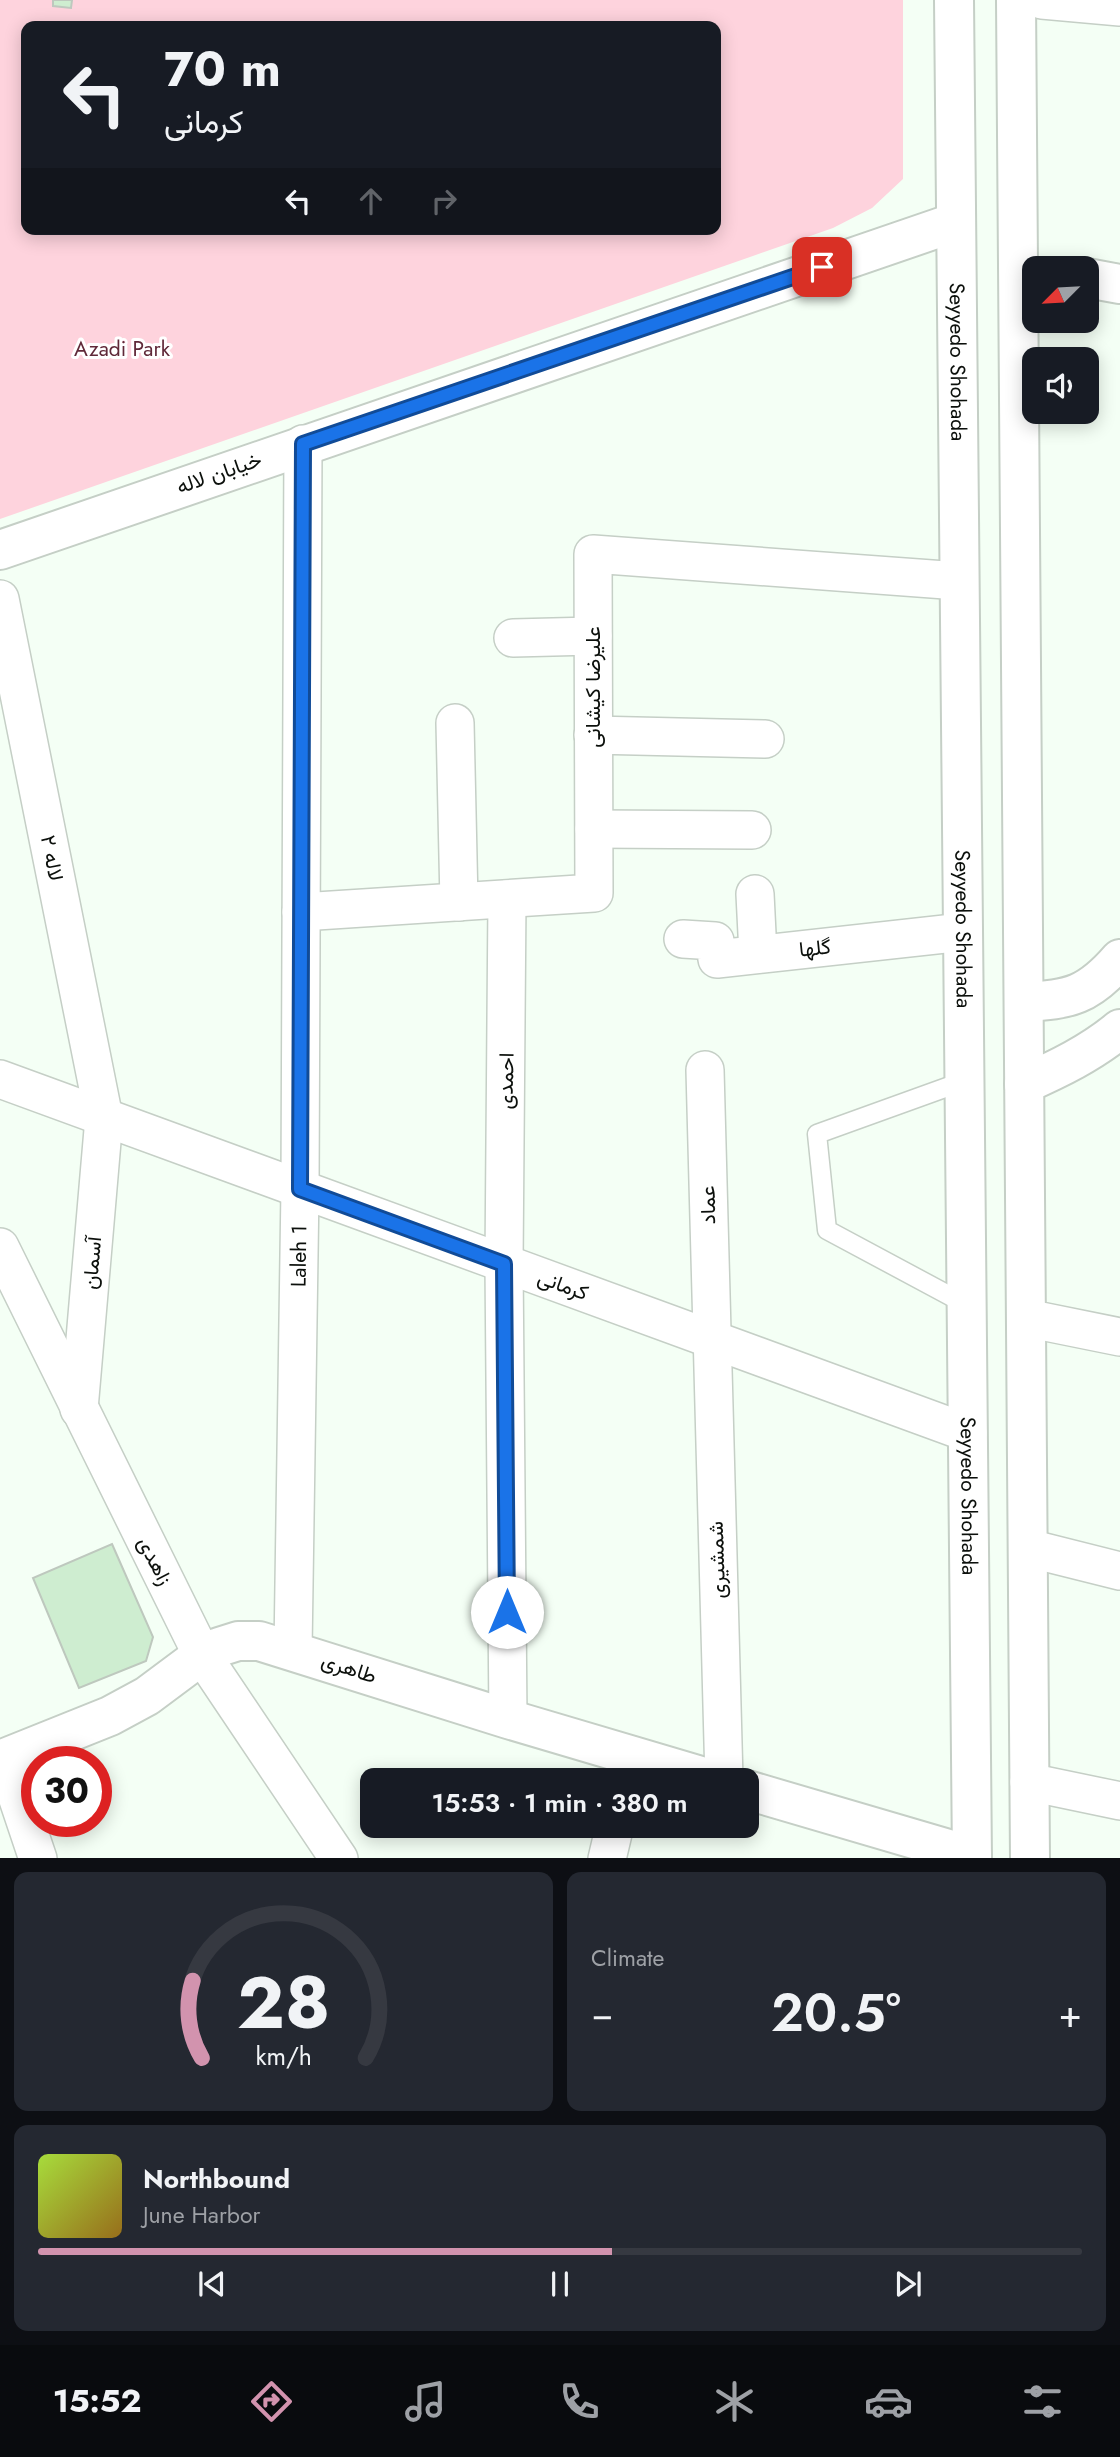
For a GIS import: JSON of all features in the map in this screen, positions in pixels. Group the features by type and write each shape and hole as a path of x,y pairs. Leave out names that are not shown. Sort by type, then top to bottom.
{"main road":[{"path":"1016,0 1026,256"},
{"name":"Seyyedo Shohada","path":"949,11 956,222 972,1857"},
{"name":"خیابان لاله","path":"0,550 956,222"},
{"path":"1099,280 1120,284"},
{"path":"1026,333 1024,1084 1030,1858"},
{"path":"1024,1002 1052,1000 1078,994 1102,979 1120,959"},
{"path":"1024,1084 1067,1064 1105,1042 1120,1029"},
{"path":"967,1305 1026,1318"},
{"name":"طاهری","path":"2,1759 110,1716 146,1696 219,1647 238,1641 259,1641 508,1718 628,1767"},
{"path":"759,1794 972,1857"}],"street":[{"path":"1042,0 1120,7"},
{"name":"Laleh 1","path":"293,1650 300,1189 303,444"},
{"name":"علیرضا کیشانی","path":"301,912 594,893 593,554 959,581"},
{"name":"لاله ۲","path":"0,599 104,1118"},
{"path":"513,638 593,636"},
{"path":"455,723 459,902"},
{"path":"593,735 765,739"},
{"path":"594,829 752,831"},
{"path":"755,894 758,954"},
{"name":"احمدی","path":"507,899 504,1264 508,1718"},
{"name":"گلها","path":"683,939 715,941 717,959 963,932"},
{"name":"عماد","path":"705,1070 710,1339"},
{"name":"کرمانی","path":"0,1079 968,1433"},
{"name":"آسمان","path":"79,1409 104,1118"},
{"name":"زاهدی","path":"0,1247 202,1656 339,1858"},
{"path":"1026,1318 1120,1338"},
{"name":"شمشیری","path":"710,1339 724,1768"},
{"path":"1028,1548 1120,1570"},
{"path":"2,1759 38,1858"},
{"path":"1029,1782 1120,1801"},
{"path":"607,1858 612,1838"}],"lane":[{"path":"964,1081 817,1134 827,1230 967,1305"}],"green space":[{"name":"Azadi Park","path":"0,0 903,0 903,179 872,208 833,228 0,519"}],"building":[{"path":"53,0 72,0 71,8 53,6"},
{"path":"112,1544 153,1637 146,1661 79,1688 33,1578"}],"route":[{"path":"507,1612 504,1264 300,1189 303,444 822,267"}]}
